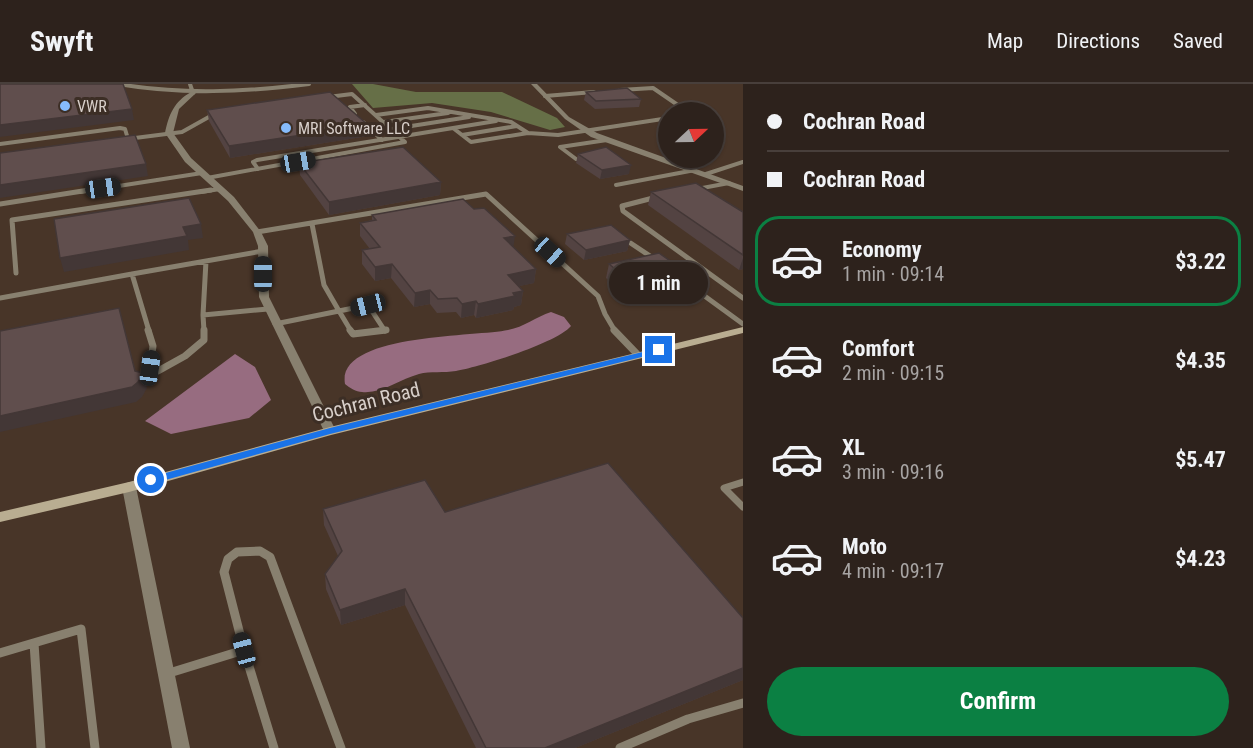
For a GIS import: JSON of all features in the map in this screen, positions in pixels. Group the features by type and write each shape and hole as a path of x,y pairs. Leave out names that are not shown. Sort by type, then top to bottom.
{"street":[{"path":"534,84 567,118 587,130 607,140 743,189"},
{"path":"192,89 172,111 169,133 188,160 220,189 257,232 263,251 264,297 268,309 330,431"},
{"name":"Cochran Road","path":"0,517 129,487 330,431 743,330"},
{"path":"129,487 181,748"}],"lane":[{"path":"118,84 168,93 192,89 243,93 309,84"},
{"path":"610,91 653,88 673,102"},
{"path":"545,96 599,92"},
{"path":"0,204 258,169 399,145 405,142 352,94 317,99"},
{"path":"364,105 349,109 382,140"},
{"path":"376,115 428,108 501,120 528,133"},
{"path":"117,140 182,132 208,116 224,112"},
{"path":"384,122 453,112"},
{"path":"392,129 477,116"},
{"path":"453,128 471,142 528,133 569,134 658,119"},
{"path":"258,169 253,162 256,160 501,120"},
{"path":"462,135 517,126"},
{"path":"0,144 125,129 128,139"},
{"path":"103,130 107,141"},
{"path":"81,133 84,144"},
{"path":"45,138 47,149"},
{"path":"576,159 560,147 607,140"},
{"path":"314,151 321,158"},
{"path":"292,154 298,162"},
{"path":"706,174 743,162"},
{"path":"616,185 695,170"},
{"path":"703,196 693,190 729,183"},
{"path":"16,273 12,220 220,189"},
{"path":"257,232 486,194 598,296 603,315 611,328 638,355"},
{"path":"662,196 622,207 623,211 743,298"},
{"path":"275,324 339,312 368,305 387,331 353,334 339,312 324,285 312,224"},
{"path":"617,233 663,265"},
{"path":"0,298 263,251"},
{"path":"132,274 153,346 150,368 158,371 185,356 204,340 206,261"},
{"path":"681,279 743,324"},
{"path":"203,315 268,309"},
{"path":"743,482 724,488 743,507"},
{"path":"274,748 244,650 224,572 228,559 237,552 260,551 270,557 341,748"},
{"path":"0,653 81,630 95,748"},
{"path":"34,643 40,748"},
{"path":"166,674 244,650"},
{"path":"620,748 688,719 743,703"}],"shaded area":[{"path":"0,84 743,84 743,748 0,748"},
{"path":"551,312 564,317 571,326 563,333 535,347 482,365 456,371 419,374 377,391 360,392 345,384 348,367 362,355 384,346 412,340 508,330"},
{"path":"235,354 255,367 271,400 249,418 171,434 145,421"}],"green space":[{"path":"352,84 373,84 416,92 502,92 557,118 565,127 550,130 491,112 432,103 373,108"}],"building":[{"name":"VWR","path":"0,84 123,84 132,109 0,125"},
{"path":"627,88 641,99 596,101 586,92"},
{"name":"MRI Software LLC","path":"330,92 368,125 229,146 207,110"},
{"path":"135,135 146,164 0,185 0,153"},
{"path":"403,147 441,182 329,202 299,163"},
{"path":"606,147 631,165 602,170 578,154"},
{"path":"696,183 743,212 743,255 651,192"},
{"path":"189,198 201,224 183,227 187,236 60,258 54,219"},
{"path":"463,199 474,209 484,208 515,236 504,238 536,269 508,275 523,291 513,293 515,296 478,304 476,301 462,304 457,298 438,299 430,290 415,293 392,264 375,267 362,250 380,247 360,223 376,220 372,215"},
{"path":"611,225 630,240 586,250 567,234"},
{"path":"659,253 694,278 641,290 609,264"},
{"path":"119,308 135,371 144,373 138,382 132,387 0,416 0,331"},
{"path":"608,463 743,618 743,668 545,748 486,748 405,589 340,610 325,574 342,551 323,509 425,480 445,512"}],"place":[{"name":"VWR","path":"65,106"},
{"name":"MRI Software LLC","path":"286,128"}],"route":[{"path":"151,480 330,431 659,350"}]}
